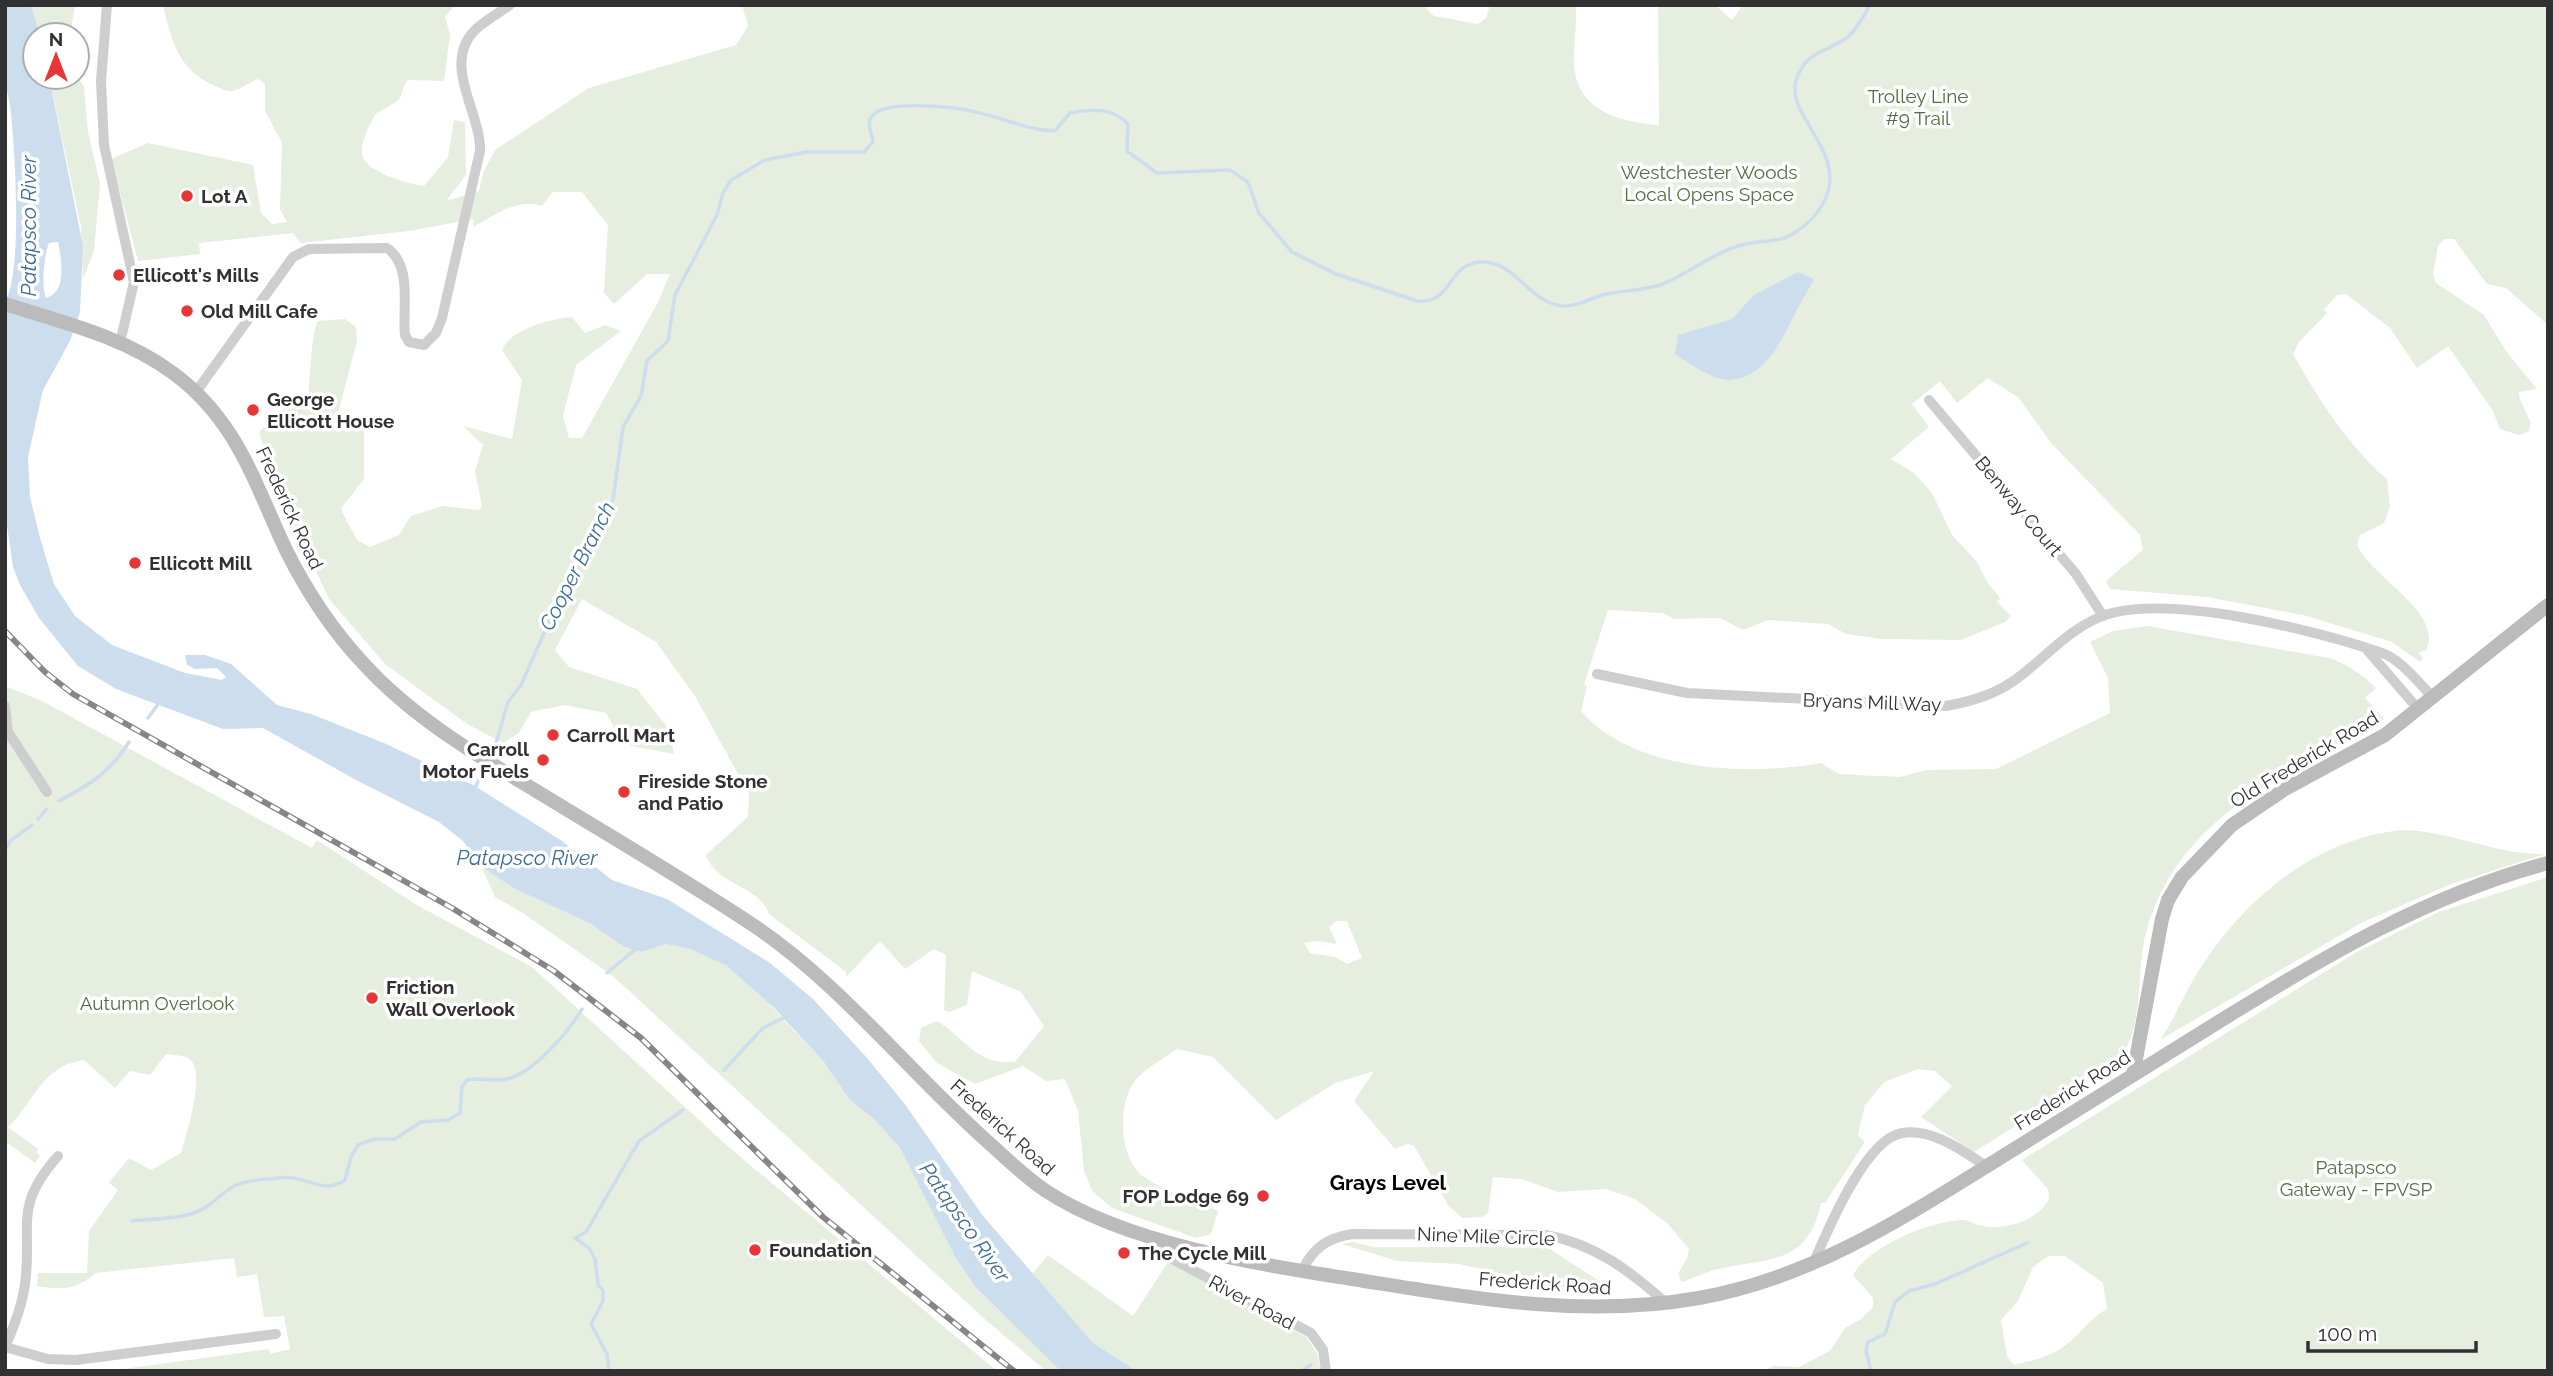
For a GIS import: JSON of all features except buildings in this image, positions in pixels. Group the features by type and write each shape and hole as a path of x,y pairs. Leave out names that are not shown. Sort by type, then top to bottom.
{"main road":[{"name":"Frederick Road","path":"5,304 120,343 173,372 197,392 238,441 307,588 362,663 399,698 486,761 687,883 784,947 975,1130 1047,1192 1084,1210 1165,1241 1302,1271 1538,1305 1602,1308 1665,1303 1740,1289 1813,1264 1887,1227 2313,964 2388,922 2497,878 2548,863"},
{"name":"Old Frederick Road","path":"2133,1076 2162,919 2168,900 2182,877 2232,825 2261,804 2357,753 2419,710 2548,605"}],"street":[{"path":"107,5 101,81 104,145 134,282 120,343"},
{"path":"197,392 293,257 309,249 380,247 393,252 402,270 405,335 409,342 424,345 436,333 463,233 480,144 461,70 462,55 475,30 510,5"},
{"name":"Benway Court","path":"1929,400 2076,574 2103,616"},
{"name":"Bryans Mill Way","path":"1597,674 1687,692 1946,706 1986,696 2003,688 2067,636 2103,616 2147,608 2191,611 2325,636 2389,657 2434,698"},
{"name":"Bryans Mill Way","path":"2368,651 2419,710"},
{"path":"5,706 8,732 47,792"},
{"path":"1813,1264 1834,1215 1877,1148 1888,1138 1899,1133 1924,1134 1961,1150 1986,1166"},
{"path":"58,1156 32,1190 26,1210 26,1282 15,1326 5,1347 48,1359 76,1360 276,1334"},
{"name":"Nine Mile Circle","path":"1302,1271 1318,1246 1352,1234 1546,1236 1572,1240 1613,1261 1665,1303"},
{"name":"River Road","path":"1165,1241 1174,1260 1311,1333 1323,1350 1326,1371"}],"green space":[{"path":"31,5 75,5 72,21 36,21"},
{"path":"163,5 455,5 445,17 450,34 444,81 408,80 399,99 373,118 362,151 365,161 380,172 424,186 448,157 454,120 465,122 466,175 446,201 479,191 483,173 495,150 589,88 736,45 748,26 742,5 1423,5 1434,16 1478,24 1486,18 1490,5 1576,5 1574,60 1576,77 1582,91 1590,102 1614,116 1628,121 1659,125 1658,5 1715,5 1732,20 1743,5 2548,5 2548,325 2506,288 2487,284 2454,239 2444,239 2438,246 2433,274 2436,283 2484,315 2506,351 2537,389 2519,392 2531,423 2529,431 2519,435 2500,429 2493,411 2448,346 2417,368 2390,328 2346,294 2337,295 2324,310 2327,313 2299,342 2293,354 2323,404 2347,437 2387,479 2390,506 2384,523 2360,535 2357,545 2376,570 2416,609 2425,623 2429,636 2426,650 2418,653 2423,658 2420,662 2392,642 2303,615 2207,597 2110,589 2106,581 2143,550 2140,535 2051,443 2019,398 1988,378 1957,403 1940,381 1912,404 1929,427 1891,459 1914,473 1932,493 1952,535 1977,562 1987,582 2001,599 1996,601 2011,616 2005,622 1961,640 1882,639 1846,634 1828,624 1768,620 1743,630 1720,618 1674,619 1663,613 1608,610 1584,684 1587,686 1581,711 1603,731 1630,747 1693,765 1760,769 1821,763 1839,774 1900,777 1926,770 1996,769 2110,713 2108,678 2090,642 2113,631 2147,626 2329,658 2348,666 2371,683 2376,688 2365,698 2384,719 2241,802 2210,827 2183,857 2162,892 2146,933 2133,1032 2127,1047 2112,1067 1974,1152 1921,1117 1952,1086 1935,1071 1918,1069 1884,1082 1865,1105 1858,1135 1865,1142 1825,1203 1821,1203 1807,1238 1796,1248 1770,1260 1718,1269 1682,1282 1678,1274 1689,1249 1668,1224 1635,1199 1606,1189 1558,1192 1522,1179 1493,1177 1488,1213 1482,1217 1462,1218 1448,1205 1414,1146 1407,1144 1395,1149 1354,1101 1374,1071 1335,1083 1276,1120 1213,1057 1177,1049 1148,1068 1134,1082 1125,1104 1123,1132 1129,1158 1144,1177 1171,1192 1218,1211 1211,1234 1196,1238 1112,1208 1093,1192 1084,1171 1078,1111 1065,1079 1046,1081 1023,1066 975,1084 937,1063 919,1041 921,1028 937,1021 981,1055 1001,1062 1015,1062 1044,1026 1021,992 972,971 967,1005 949,1012 944,1010 946,955 934,949 905,969 880,941 846,977 846,972 769,914 757,897 711,865 706,855 748,817 749,794 695,696 656,642 582,599 555,650 569,667 637,689 670,731 674,754 627,745 623,743 606,713 564,705 531,712 519,733 503,743 467,724 385,664 329,599 274,480 260,435 260,431 288,404 306,403 318,321 345,319 356,327 357,341 338,413 341,424 364,428 364,479 342,507 342,512 357,540 370,547 399,535 411,516 443,506 479,510 482,506 475,471 483,445 463,426 512,439 522,380 502,350 507,342 523,330 572,317 585,333 605,325 621,331 576,365 563,416 569,438 582,438 657,304 670,274 647,274 614,304 604,293 608,225 582,192 553,192 542,206 515,206 473,227 474,219 409,231 301,243 293,233 199,243 200,254 138,261 111,159 148,143 253,165 261,213 272,224 287,222 280,209 282,143 265,111 265,84 258,79 230,91 201,78 191,70 178,52","holes":["1337,921 1347,921 1362,958 1347,964 1335,957 1310,953 1304,943 1317,941 1337,944 1329,927"]},
{"path":"52,91 84,91 88,132 100,184 94,251 83,279 81,227"},
{"name":"Autumn Overlook","path":"5,686 42,701 312,848 317,840 415,904 532,967 732,1150 997,1371 109,1371 269,1349 270,1354 290,1349 284,1316 264,1317 257,1274 237,1277 234,1258 96,1273 82,1283 68,1287 37,1286 38,1273 87,1273 89,1231 118,1190 109,1183 129,1158 151,1170 181,1153 194,1103 196,1075 194,1065 188,1058 166,1054 150,1075 130,1071 115,1088 84,1060 69,1064 48,1077 8,1127 38,1149 36,1152 40,1156 35,1163 5,1141"},
{"path":"2402,830 2438,834 2509,851 2545,854 2451,884 2361,923 2160,1040 2214,948 2257,899 2283,878 2339,846 2369,836"},
{"path":"481,866 513,888 591,924 624,947 642,952 666,944 690,949 727,966 749,983 824,1062 849,1099 875,1120 900,1148 955,1257 976,1288 1000,1312 1048,1255 1133,1316 1168,1262 1306,1337 1317,1353 1321,1371 1046,1371 987,1321 614,977 523,913 495,897"},
{"name":"Patapsco Gateway - FPVSP","path":"2548,877 2548,1371 1764,1371 1773,1366 1799,1367 1830,1351 1845,1328 1861,1319 1873,1307 1873,1298 1853,1275 1872,1254 1918,1230 1949,1221 1965,1220 1983,1226 2001,1227 2029,1218 2044,1207 2049,1199 2048,1189 2022,1160 2357,952 2439,912","holes":["2048,1256 2065,1256 2103,1283 2107,1309 2061,1349 2014,1365 2007,1356 2001,1320 2018,1301 2033,1267"]},
{"path":"1353,1242 1374,1247 1547,1247 1607,1286 1580,1291 1459,1264 1397,1261 1342,1244"}],"water":[{"name":"Patapsco River","path":"5,5 31,5 36,21 21,21 21,91 52,91 83,246 80,312 70,341 43,390 28,457 30,497 54,584 75,616 112,645 185,673 222,680 226,677 217,668 195,669 187,665 185,655 205,655 231,664 277,705 311,714 384,743 475,786 562,841 612,880 667,899 770,963 813,999 867,1058 904,1103 983,1216 1093,1343 1136,1371 1061,1371 976,1288 955,1257 900,1148 875,1120 849,1099 824,1062 774,1008 727,966 690,949 666,944 642,952 624,947 591,924 513,888 481,866 463,841 439,822 263,728 223,729 116,689 78,666 39,618 20,585 13,567 5,511 5,302 11,287 14,264 16,207 12,124 5,80","holes":["58,242 61,265 58,289 46,298 43,278 49,243"]},
{"path":"1798,272 1814,279 1780,343 1764,364 1754,372 1743,377 1722,379 1675,354 1678,335 1732,319 1754,295"}],"waterway":[{"name":"Cooper Branch","path":"496,743 508,702 521,685 564,588 600,532 613,499 623,427 641,396 647,361 668,341 675,295 717,215 723,193 731,180 765,160 807,152 864,152 873,142 870,119 879,111 890,107 953,108 1055,131 1070,113 1108,112 1128,124 1127,151 1157,173 1230,170 1248,182 1259,213 1292,252 1336,274 1417,301 1437,297 1455,276 1469,265 1492,263 1503,267 1550,303 1572,305 1610,293 1660,285 1735,247 1787,237 1811,219 1825,200 1830,182 1822,149 1798,105 1795,91 1797,77 1811,57 1849,36 1870,5"},
{"path":"148,718 159,703"},
{"path":"59,801 98,777 115,762 129,742"},
{"name":"Cooper Branch","path":"475,788 480,777"},
{"path":"38,819 47,809"},
{"path":"5,850 10,841 32,825"},
{"path":"607,973 638,947"},
{"path":"132,1221 191,1214 204,1208 230,1188 257,1180 289,1178 321,1185 337,1184 345,1180 351,1157 358,1145 374,1139 395,1139 421,1122 448,1120 460,1113 462,1087 467,1080 496,1080 516,1076 538,1061 559,1040 582,1009"},
{"path":"724,1070 763,1028 785,1017"},
{"path":"609,1371 607,1354 591,1324 603,1301 603,1290 598,1285 595,1259 589,1248 575,1238 586,1232 639,1141 683,1110"},
{"path":"1871,1371 1866,1351 1868,1342 1885,1334 1895,1302 1909,1291 1935,1284 2027,1243"},
{"path":"1301,1371 1311,1365"}],"railway":[{"path":"5,631 45,672 73,694 452,908 554,971 641,1038 823,1217 1014,1371"}],"place":[{"name":"Lot A","path":"187,196"},
{"name":"Ellicott's Mills","path":"119,275"},
{"name":"Old Mill Cafe","path":"187,311"},
{"name":"George Ellicott House","path":"253,410"},
{"name":"Ellicott Mill","path":"135,563"},
{"name":"Carroll Mart","path":"553,735"},
{"name":"Carroll Motor Fuels","path":"543,760"},
{"name":"Fireside Stone and Patio","path":"624,792"},
{"name":"Friction Wall Overlook","path":"372,998"},
{"name":"FOP Lodge 69","path":"1263,1196"},
{"name":"Foundation","path":"755,1250"},
{"name":"The Cycle Mill","path":"1124,1253"}],"district":[{"name":"Grays Level","path":"1388,1182"}],"park label":[{"name":"Trolley Line #9 Trail","path":"1918,107"},
{"name":"Westchester Woods Local Opens Space","path":"1709,183"}]}
